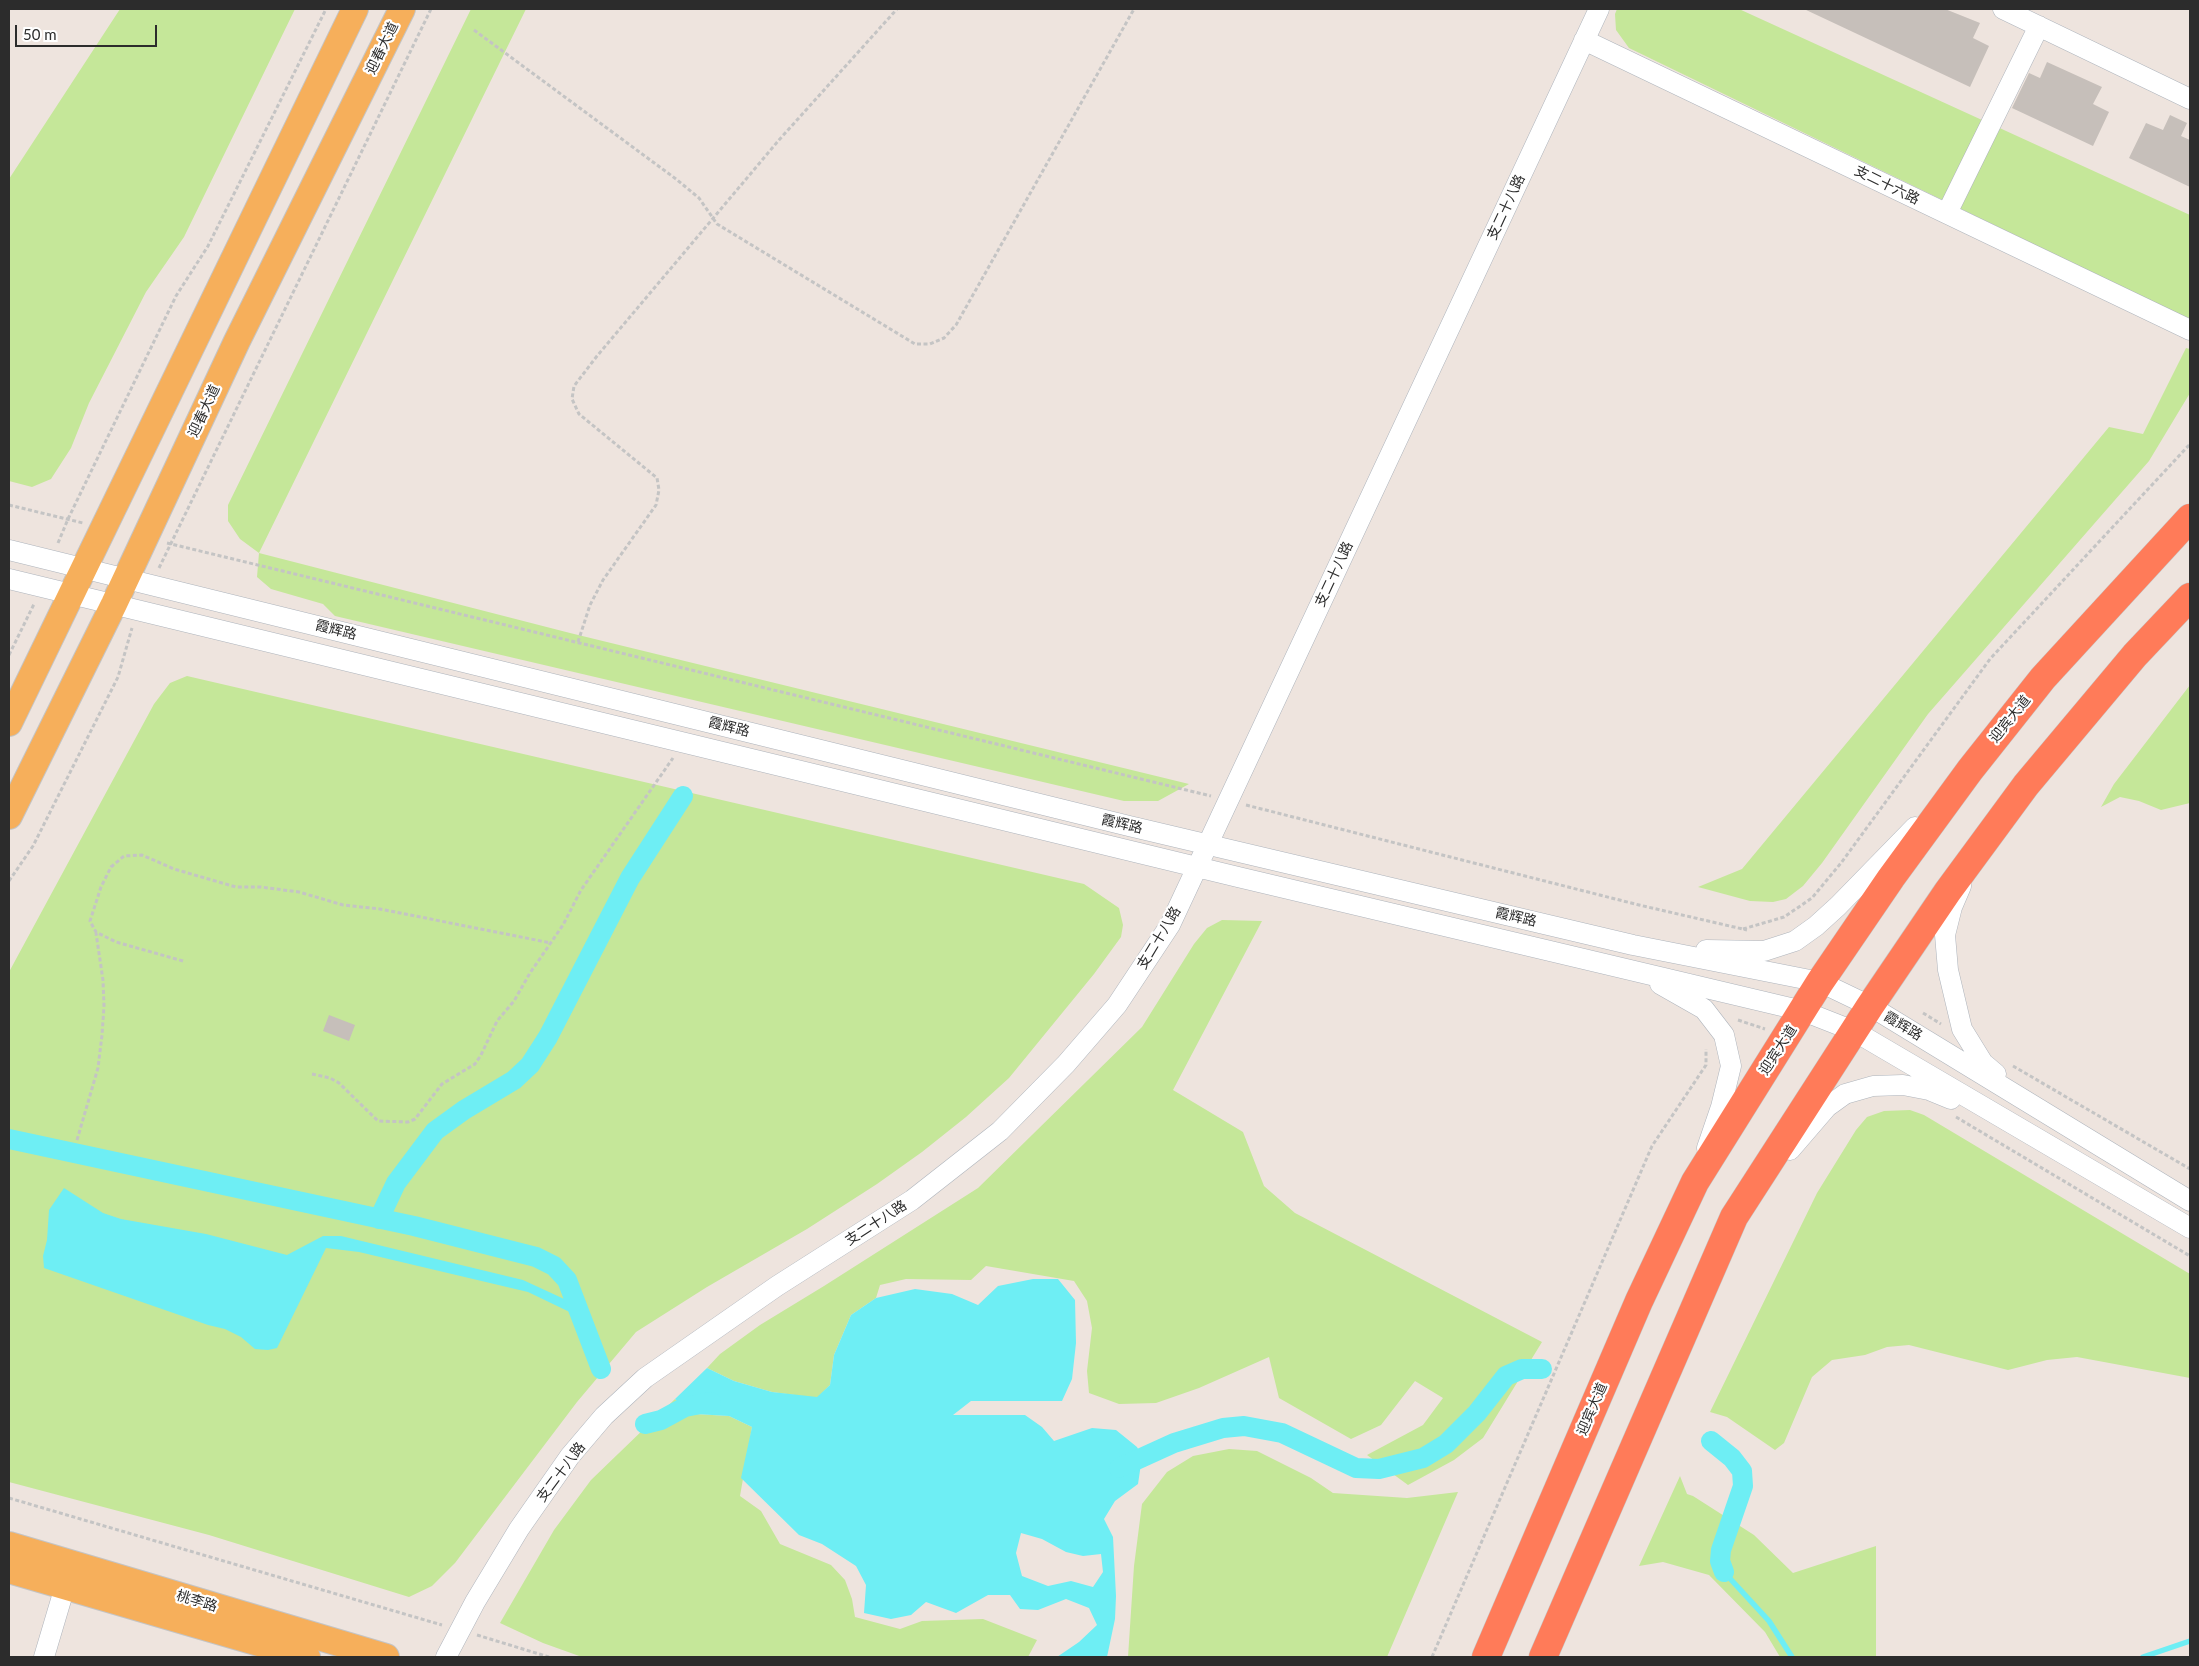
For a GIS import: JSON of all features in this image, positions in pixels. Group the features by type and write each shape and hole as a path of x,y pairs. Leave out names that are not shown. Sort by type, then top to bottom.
{"highway":[{"name":"迎宾大道","path":"1486,1657 1639,1301 1695,1182 1820,982 1891,878 1970,770 2043,678 2190,518"},
{"path":"1543,1657 1734,1217 1870,1006 1948,891 2026,786 2129,662 2190,597"}],"main road":[{"path":"9,723 355,9"},
{"name":"迎春大道","path":"9,816 110,612 201,416 402,9"},
{"path":"166,400 201,416"},
{"path":"9,732 42,748"},
{"name":"桃李路","path":"9,1545 69,1575 307,1657"},
{"name":"桃李路","path":"9,1570 69,1575 386,1657"}],"street":[{"name":"支二十八路","path":"446,1657 519,1529 570,1456 604,1416 645,1378 777,1286 912,1200 1000,1131 1066,1064 1117,1006 1170,925 1599,9"},
{"path":"2003,9 2190,99"},
{"path":"1947,213 2039,26"},
{"name":"支二十六路","path":"1584,40 2190,330"},
{"name":"霞辉路","path":"9,550 838,754 1633,945 1820,982 1870,1006 2190,1201"},
{"name":"霞辉路","path":"9,579 68,602 1803,1010 1854,1031 2190,1228"},
{"path":"1633,945 1764,951 1795,941 1833,911 1900,843 2010,719"},
{"path":"1987,838 1963,880 1952,907 1945,936 1948,970 1962,1029 1983,1063 2025,1100"},
{"path":"1626,969 1672,990 1704,1009 1724,1035 1731,1066 1721,1107 1695,1182"},
{"path":"1734,1217 1827,1107 1845,1094 1873,1086 1903,1085 1929,1090 2014,1125"},
{"path":"44,1657 69,1575"}],"path":[{"path":"51,560 68,519 176,296 208,246 326,9"},
{"path":"152,584 432,9"},
{"path":"578,642 590,605 603,580 656,505 659,490 657,478 579,414 572,399 574,386 713,217 779,140 897,9"},
{"path":"474,30 676,179 699,198 717,224 915,344 930,344 944,338 956,325 1134,9"},
{"path":"1742,929 1784,917 1812,898 1841,863 1990,659 2190,444"},
{"path":"9,505 104,528"},
{"path":"144,538 1228,800 1639,906 1751,931"},
{"path":"26,600 34,602 68,602"},
{"path":"9,655 34,602"},
{"path":"110,612 133,626 141,628"},
{"path":"9,881 34,846 118,677 133,626"},
{"path":"663,755 682,760"},
{"path":"312,1074 330,1078 339,1083 378,1122 408,1122 415,1119 442,1084 475,1064 497,1021 514,1001 563,925 581,890 673,758"},
{"path":"77,1140 98,1068 104,1006 103,980 96,932 90,922 100,887 111,866 124,856 142,855 174,868 236,887 261,887 299,892 343,905 380,909 551,943"},
{"path":"96,932 116,942 183,961"},
{"path":"1704,1009 1787,1036"},
{"path":"1922,1013 1969,1040"},
{"path":"1432,1657 1652,1146 1706,1065 1706,1044"},
{"path":"2009,1063 2190,1169"},
{"path":"1953,1115 2190,1256"},
{"path":"9,1498 549,1657"}],"green space":[{"path":"120,9 295,9 184,237 146,292 89,403 71,448 51,479 32,487 9,481 9,179"},
{"path":"471,9 526,9 259,553 240,539 228,521 228,505"},
{"path":"1617,9 1739,9 2190,215 2190,320 1629,48 1616,30 1615,14"},
{"path":"2186,348 2190,349 2190,393 2149,461 1928,714 1822,863 1803,886 1786,899 1773,902 1750,901 1698,887 1742,869 2109,427 2143,434"},
{"path":"259,553 570,633 1189,784 1158,801 1124,801 335,616 323,604 271,589 257,577"},
{"path":"187,676 1084,884 1119,908 1123,925 1121,937 1094,974 1009,1078 966,1117 877,1184 807,1229 707,1287 636,1332 577,1402 455,1563 432,1586 409,1597 209,1535 9,1482 9,972 154,704 170,683"},
{"path":"2190,685 2190,803 2161,810 2139,801 2120,797 2101,807 2114,784"},
{"path":"1222,920 1262,921 1173,1090 1243,1132 1264,1186 1295,1213 1542,1342 1483,1438 1454,1460 1408,1485 1367,1455 1423,1425 1443,1398 1415,1381 1381,1425 1351,1439 1279,1398 1269,1357 1199,1388 1156,1403 1119,1404 1089,1393 1087,1371 1092,1328 1087,1301 1074,1281 986,1266 971,1280 906,1279 880,1285 876,1298 851,1315 834,1355 830,1385 817,1398 772,1392 734,1381 707,1368 720,1354 760,1325 978,1188 1142,1027 1194,944 1207,928"},
{"path":"1910,1110 1924,1115 2190,1274 2190,1378 2077,1357 2047,1360 2008,1370 1909,1345 1887,1347 1865,1355 1832,1360 1812,1377 1784,1443 1775,1450 1727,1417 1710,1412 1817,1193 1856,1130 1867,1117 1884,1111"},
{"path":"675,1399 695,1414 729,1416 752,1427 740,1496 761,1511 780,1544 831,1565 845,1580 852,1599 855,1617 900,1629 922,1621 983,1619 1037,1640 1028,1657 582,1657 543,1643 500,1623 554,1530 591,1480"},
{"path":"1229,1449 1257,1451 1311,1478 1333,1493 1407,1498 1458,1492 1387,1657 1128,1657 1134,1566 1142,1504 1167,1472 1193,1456"},
{"path":"1680,1476 1687,1494 1754,1535 1793,1573 1876,1546 1876,1657 1780,1657 1765,1632 1709,1575 1663,1562 1639,1566"}],"water":[{"path":"64,1188 103,1213 121,1219 206,1234 287,1255 323,1236 341,1236 523,1280 575,1304 580,1317 528,1292 359,1252 326,1248 277,1348 268,1350 255,1349 241,1337 225,1329 208,1325 44,1268 43,1256 47,1240 49,1210"},
{"path":"1033,1279 1058,1279 1075,1300 1076,1343 1072,1379 1062,1401 971,1401 953,1415 1025,1415 1042,1427 1054,1441 1092,1428 1116,1430 1137,1447 1142,1457 1138,1484 1115,1501 1104,1519 1113,1537 1116,1596 1115,1619 1107,1657 1057,1657 1079,1642 1097,1625 1089,1608 1066,1599 1038,1610 1020,1609 1010,1595 988,1595 956,1613 926,1602 911,1615 891,1619 864,1613 866,1585 856,1566 822,1544 799,1535 741,1478 752,1427 729,1416 695,1414 675,1399 707,1368 734,1381 772,1392 817,1397 830,1385 834,1355 851,1315 876,1298 915,1289 952,1294 978,1305 998,1286","holes":["1021,1533 1042,1539 1066,1552 1083,1556 1101,1554 1103,1572 1093,1587 1071,1581 1048,1586 1022,1576 1016,1553"]}],"building":[{"path":"1804,9 1945,9 1980,23 1973,38 1989,46 1970,87"},
{"path":"2047,62 2102,87 2093,104 2109,112 2093,146 2012,108 2029,73 2040,78"},
{"path":"2170,115 2187,123 2181,136 2190,140 2190,187 2129,158 2146,123 2163,130"},
{"path":"329,1015 355,1025 349,1041 323,1031"}],"waterway":[{"path":"379,1219 396,1183 435,1131 464,1110 514,1080 530,1065 548,1037 630,878 683,796"},
{"path":"9,1139 414,1226 536,1257 554,1266 567,1280 601,1369"},
{"path":"1119,1468 1174,1443 1223,1428 1244,1426 1282,1433 1356,1468 1379,1469 1423,1458 1446,1444 1477,1413 1506,1376 1522,1369 1542,1369"},
{"path":"645,1424 661,1420 685,1407 711,1402"},
{"path":"1711,1441 1732,1458 1742,1471 1743,1486 1721,1550 1720,1561 1724,1572"},
{"path":"1724,1572 1769,1621 1792,1657"},
{"path":"2143,1657 2190,1641"}]}
